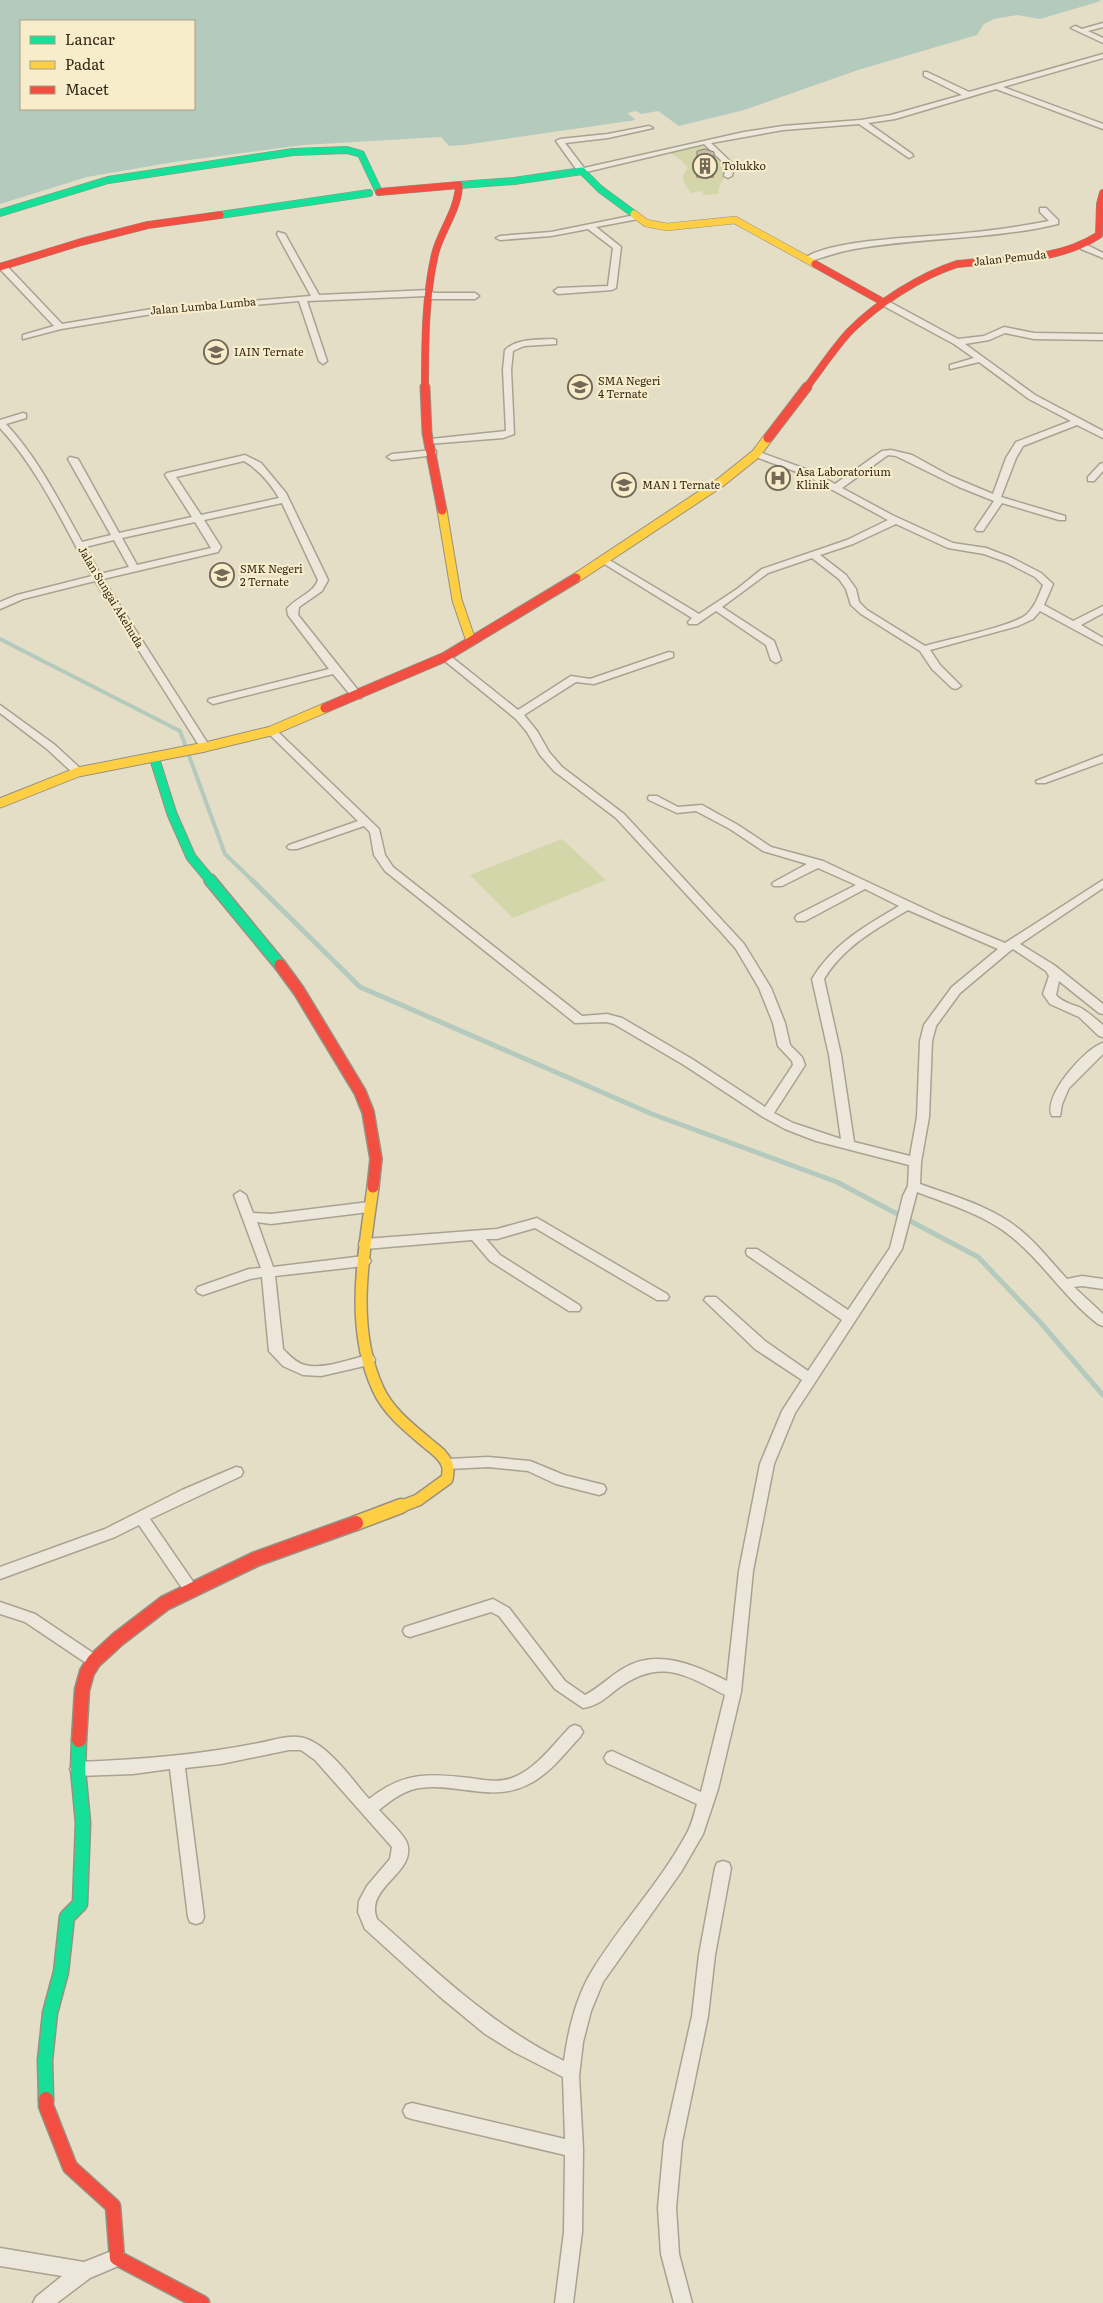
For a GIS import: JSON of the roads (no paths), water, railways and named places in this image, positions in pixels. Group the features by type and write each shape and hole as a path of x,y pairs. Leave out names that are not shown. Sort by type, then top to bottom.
{"main road":[{"path":"0,213 108,180 308,151 347,150 361,154 374,193"},
{"path":"1,267 81,242 148,225 374,193 514,181 582,171 600,189 635,217 646,223 667,227 736,220 883,302"},
{"path":"459,185 460,196 442,234 434,258 430,295 425,409 457,600 471,641"},
{"path":"1084,247 1094,241 1102,227 1100,199 1103,193"},
{"name":"Jalan Pemuda","path":"0,803 78,772 203,748 271,731 357,696 446,656 548,596 681,510 756,454 849,332 883,302 945,268 957,264 1058,252 1084,247"},
{"path":"158,756 172,814 191,857 258,936 299,991 360,1092 368,1112 376,1158 364,1261 362,1332 368,1360 379,1391 393,1413 418,1437 442,1456 448,1464 447,1478 418,1500 256,1559 164,1604 94,1661 87,1672 82,1690 78,1769 83,1823 80,1904 67,1916 61,1972 50,2013 44,2060 46,2106 70,2167 114,2206 117,2258 202,2303"}],"street":[{"path":"1082,31 1103,25"},
{"path":"1075,28 1103,41"},
{"path":"648,128 608,136 560,142 582,171 706,142 780,128 862,122 912,112 1103,56"},
{"path":"927,74 968,95"},
{"path":"996,87 1103,127"},
{"path":"862,122 908,156"},
{"path":"706,142 730,165 728,176"},
{"path":"1043,210 1055,222"},
{"path":"500,238 551,234 635,217"},
{"path":"806,260 847,246 985,234 1064,220"},
{"path":"558,291 612,288 617,248 589,226"},
{"path":"281,234 316,298"},
{"path":"1084,247 1103,256"},
{"path":"1,267 60,327"},
{"name":"Jalan Lumba Lumba","path":"26,337 60,327 152,310 302,298 430,295 475,296"},
{"path":"302,298 323,361"},
{"path":"883,302 957,342 1032,397 1103,435"},
{"path":"957,342 986,338 1004,330 1034,336 1103,337"},
{"path":"392,457 511,432 509,350 513,346 528,343 553,342"},
{"path":"952,367 981,358"},
{"path":"0,423 23,416"},
{"path":"980,529 998,499 1010,458 1019,444 1077,422"},
{"name":"Jalan Sungai Akehuda","path":"0,423 19,443 38,472 98,579 203,748"},
{"path":"836,488 884,453 892,452 922,464 967,490 1062,518"},
{"path":"756,454 808,473 896,520 951,546 999,556 1038,575 1048,584 1039,606 1029,617 1014,624 924,649"},
{"path":"0,606 20,598 83,581 215,550 216,548 170,475 239,458 254,461 260,466 284,500 323,580 323,585 317,591 296,602 292,609 293,615 357,696"},
{"path":"73,459 135,570"},
{"path":"1091,478 1103,466"},
{"path":"79,545 284,500"},
{"path":"603,560 696,620 717,608 765,571 850,542 896,520"},
{"path":"812,554 843,577 851,589 854,603 864,612 924,649 936,667 956,686"},
{"path":"1039,606 1103,642"},
{"path":"717,608 770,643 776,660"},
{"path":"1074,625 1103,609"},
{"path":"517,715 575,678 592,681 668,655"},
{"path":"446,656 527,725 544,753 558,769 620,816 725,929 759,977 779,1024 784,1046 798,1060 799,1065 767,1114"},
{"path":"213,701 335,670"},
{"path":"1,710 78,772"},
{"path":"271,731 374,831 376,849 380,859 389,869 574,1017 579,1020 607,1018 618,1021 688,1062 767,1114 820,1138 915,1162"},
{"path":"1041,781 1103,758"},
{"path":"653,798 677,810 698,807 734,827 767,849 818,864 866,884 907,906 1010,946 1050,968 1103,1010"},
{"path":"293,847 365,822"},
{"path":"778,884 818,864"},
{"path":"564,2303 573,2232 574,2149 572,2073 575,2042 583,2011 597,1977 686,1852 695,1834 706,1801 733,1692 746,1571 763,1479 783,1422 809,1378 896,1249 912,1191 923,1117 926,1041 930,1026 956,990 1010,946 1103,883"},
{"path":"801,918 866,884"},
{"path":"848,1146 835,1055 818,979 822,970 840,949 858,935 907,906"},
{"path":"1050,968 1054,976 1049,994 1052,999 1057,1004 1091,1020 1103,1033"},
{"path":"1056,1113 1055,1105 1072,1074 1103,1047"},
{"path":"912,1191 964,1205 1012,1231 1103,1321"},
{"path":"240,1195 268,1270 276,1351 288,1362 303,1370 321,1371 368,1360"},
{"path":"248,1217 271,1219 369,1207"},
{"path":"365,1244 476,1236 508,1232 537,1223 563,1236 662,1297"},
{"path":"476,1236 495,1258 574,1308"},
{"path":"752,1252 850,1318"},
{"path":"203,1290 249,1274 268,1270 364,1261"},
{"path":"1065,1284 1082,1281 1103,1284"},
{"path":"712,1300 760,1345 809,1378"},
{"path":"448,1464 488,1462 530,1466 561,1480 599,1489"},
{"path":"0,1573 110,1534 187,1494 236,1472"},
{"path":"142,1518 191,1590"},
{"path":"410,1631 493,1605 504,1612 560,1686 583,1702 590,1701 633,1670 653,1666 670,1667 698,1674 733,1692"},
{"path":"0,1608 30,1618 94,1661"},
{"path":"369,1809 382,1798 414,1781 441,1780 494,1788 516,1783 543,1765 575,1732"},
{"path":"78,1769 222,1758 289,1743 304,1744 320,1755 400,1845 402,1851 369,1897 365,1908 366,1916 371,1924 449,1995 491,2028 535,2056 572,2073"},
{"path":"612,1758 706,1801"},
{"path":"177,1762 196,1917"},
{"path":"683,2303 670,2254 667,2208 674,2142 700,2016 707,1955 723,1868"},
{"path":"412,2111 574,2149"},
{"path":"0,2257 84,2271"},
{"path":"42,2303 84,2271 117,2258"}],"waterway":[{"path":"0,639 180,731 225,854 253,881"},
{"path":"252,880 360,987 652,1114 837,1182 978,1257 1040,1322 1103,1395"}],"place":[{"name":"Tolukko","path":"705,166"},
{"name":"IAIN Ternate","path":"216,352"},
{"name":"SMA Negeri 4 Ternate","path":"580,387"},
{"name":"Asa Laboratorium Klinik","path":"778,478"},
{"name":"MAN 1 Ternate","path":"624,485"},
{"name":"SMK Negeri 2 Ternate","path":"222,575"}]}
